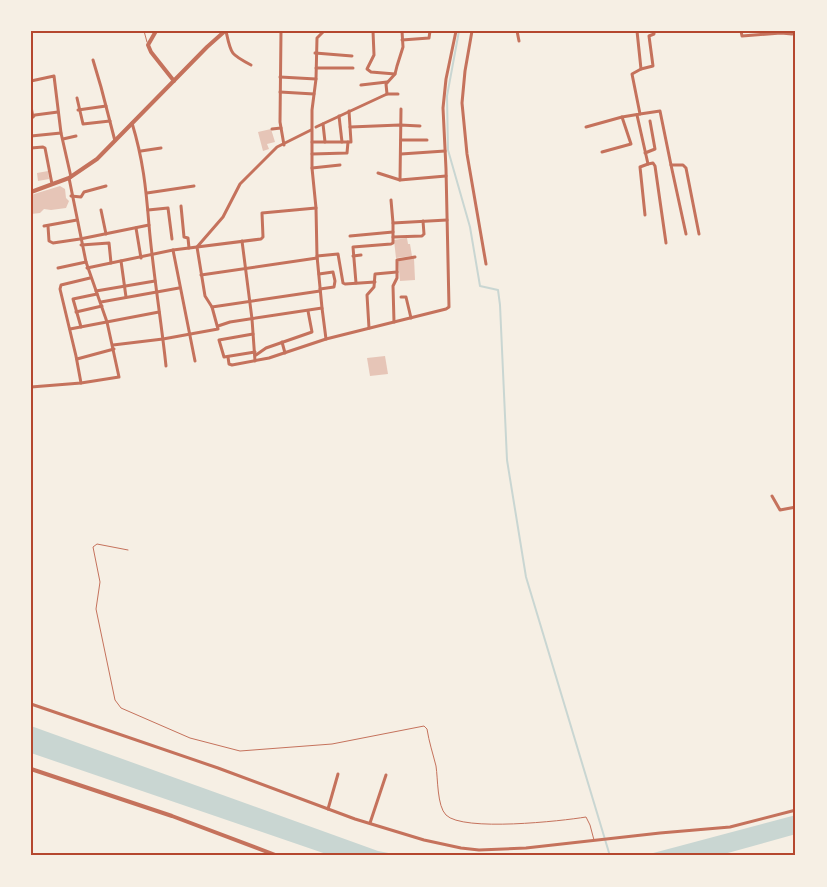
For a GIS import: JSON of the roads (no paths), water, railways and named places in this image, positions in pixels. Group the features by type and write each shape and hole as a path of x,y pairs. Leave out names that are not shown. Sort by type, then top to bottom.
{"street":[{"path":"156,31 148,45 151,52 174,81"},
{"path":"31,192 70,178 97,159 207,47 226,31 232,54 251,65"},
{"path":"281,31 280,92 281,128 284,144"},
{"path":"324,31 317,36 316,79 311,130 318,274 326,339"},
{"path":"373,31 374,55 366,69 371,72 394,74"},
{"path":"387,94 387,82 394,74 402,47 402,31"},
{"path":"402,40 429,38 430,31"},
{"path":"228,357 232,366 255,362 326,339 446,310 449,307 443,121 444,99 456,31"},
{"path":"472,31 464,71 462,103 468,154 486,264"},
{"path":"518,31 518,41"},
{"path":"637,31 641,69"},
{"path":"648,164 632,74 653,66 649,36 654,34 654,31"},
{"path":"741,31 742,36 781,32 792,34"},
{"path":"316,53 352,56"},
{"path":"93,60 115,141"},
{"path":"316,68 353,68"},
{"path":"31,81 54,76 61,133 70,178 71,196 80,239 90,278 101,302 107,322 114,347 119,377 81,383 31,387"},
{"path":"280,78 316,79"},
{"path":"361,85 387,82"},
{"path":"280,92 314,94"},
{"path":"316,127 387,94 398,94"},
{"path":"77,98 78,110 83,124 110,121"},
{"path":"78,110 106,106"},
{"path":"31,108 32,118 35,115 58,112"},
{"path":"400,180 401,108"},
{"path":"312,142 352,141 349,111"},
{"path":"586,127 622,117 660,111 686,234"},
{"path":"339,116 342,142"},
{"path":"602,152 631,144 622,117"},
{"path":"645,153 655,150 650,120"},
{"path":"132,123 141,151 147,192 156,292 166,366"},
{"path":"323,124 325,142"},
{"path":"350,128 400,125 420,126"},
{"path":"272,129 281,128"},
{"path":"218,326 212,307 205,296 197,247 223,217 240,184 277,147 311,130"},
{"path":"31,136 61,133"},
{"path":"63,139 76,136"},
{"path":"401,140 427,140"},
{"path":"312,154 347,153 348,142"},
{"path":"31,148 45,148 52,185"},
{"path":"141,151 161,148"},
{"path":"400,154 445,152"},
{"path":"645,215 640,167 653,163 666,243"},
{"path":"312,168 340,165"},
{"path":"671,165 683,165 686,168 699,234"},
{"path":"378,173 400,180 446,176"},
{"path":"71,196 81,197 84,192 106,186"},
{"path":"147,192 194,186"},
{"path":"356,283 353,247 392,244 391,200"},
{"path":"181,206 184,237 188,238 189,248"},
{"path":"148,210 168,208 172,239"},
{"path":"87,268 173,250 261,239 263,237 262,213 316,208"},
{"path":"101,210 106,234"},
{"path":"77,220 46,226 51,243 149,225"},
{"path":"392,223 447,220"},
{"path":"393,237 422,236 424,234 423,222"},
{"path":"136,228 141,258"},
{"path":"350,236 393,232"},
{"path":"242,241 252,318 255,362"},
{"path":"82,245 109,243 111,263"},
{"path":"173,250 179,288 195,361"},
{"path":"201,275 338,254 343,283 347,285 375,282"},
{"path":"354,256 361,255"},
{"path":"394,322 393,286 397,280 397,259 415,257"},
{"path":"121,261 126,297"},
{"path":"58,268 86,262"},
{"path":"212,307 334,287 333,272 318,274"},
{"path":"369,328 367,296 374,287 376,274 397,272"},
{"path":"81,383 60,287 63,284 90,278"},
{"path":"81,327 72,299 155,281"},
{"path":"101,302 179,288"},
{"path":"401,297 406,298 411,318"},
{"path":"76,312 102,306"},
{"path":"77,359 114,347 218,329 218,326 230,322 322,308"},
{"path":"253,334 219,340 222,356 255,354 266,348 312,332 308,311"},
{"path":"70,329 159,312"},
{"path":"282,342 285,353"},
{"path":"772,496 780,510 796,507"},
{"path":"31,704 370,823 438,844 472,850 526,848 740,826 796,810"},
{"path":"31,769 172,816 278,856"},
{"path":"328,809 338,774"},
{"path":"370,823 386,775"}],"lane":[{"path":"144,31 148,45"},
{"path":"128,550 97,544 93,547 100,582 96,609 115,700 121,708 190,738 240,752 332,744 424,726 427,729 436,767 442,807 446,815 463,822 497,824 586,817 594,840"}],"waterway":[{"path":"459,31 447,96 448,150 470,227 480,286 498,290 507,460 526,577 610,856"}]}
